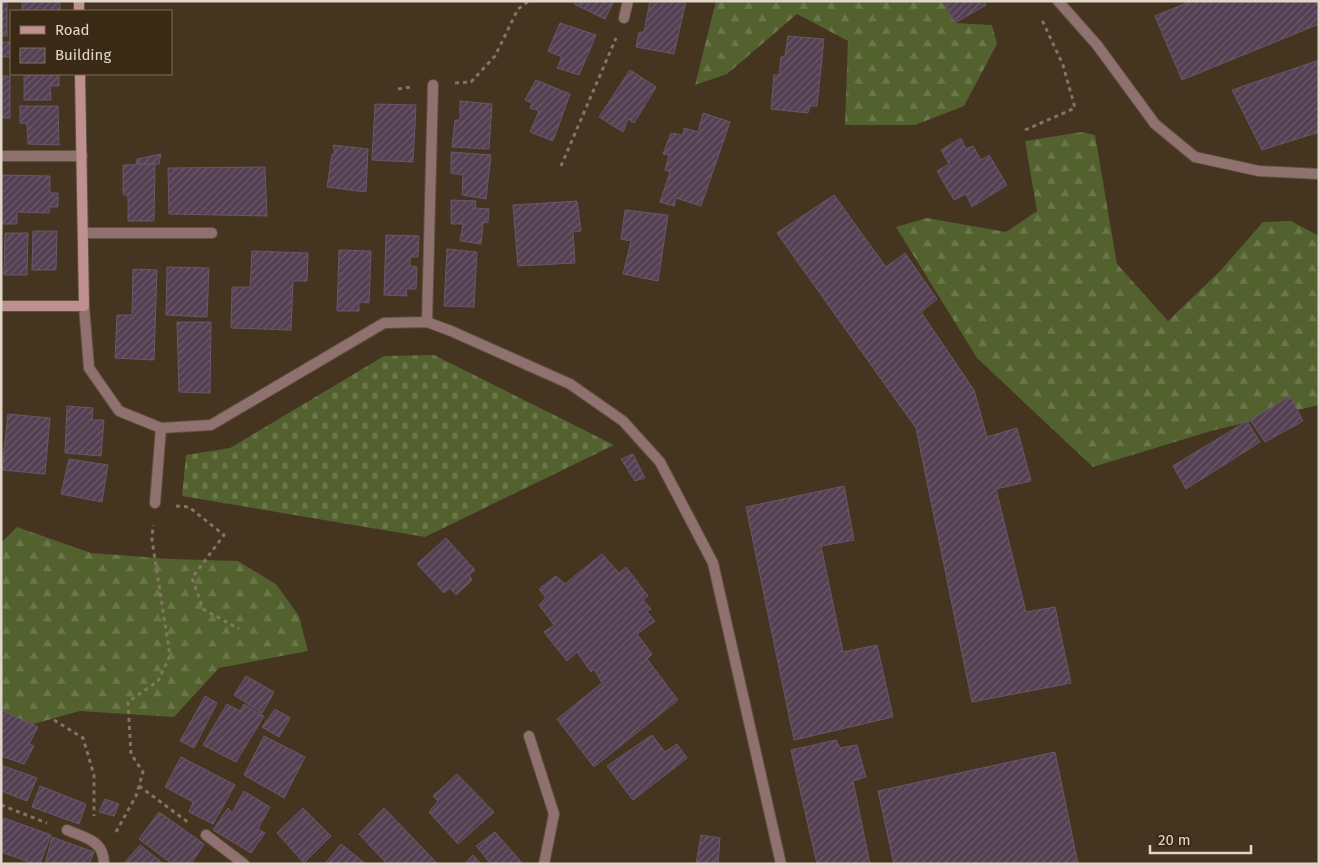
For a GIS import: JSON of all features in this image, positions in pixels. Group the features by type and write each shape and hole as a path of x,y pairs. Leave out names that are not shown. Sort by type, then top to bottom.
{"street":[{"path":"624,18 628,1"},
{"path":"1058,1 1097,45 1155,124 1195,157 1259,171 1319,174"},
{"path":"80,75 84,306 89,368 119,411 161,428 211,425 384,323 427,322 570,384 623,421 660,462 713,563 781,864"},
{"path":"427,322 433,85"},
{"path":"1,156 82,156"},
{"path":"83,233 212,234"},
{"path":"1,306 84,306"},
{"path":"155,503 161,428"},
{"path":"529,736 554,814 544,864"},
{"path":"67,830 96,842 104,859"},
{"path":"206,835 244,864"}],"path":[{"path":"398,89 471,82 495,56 518,9 529,1"},
{"path":"561,166 624,18"},
{"path":"1025,130 1075,108 1063,65 1042,18"},
{"path":"104,859 136,796 143,772 131,754 128,702 158,681 170,656 152,540 155,503 189,508 224,535 192,578 203,609 239,629"},
{"path":"54,720 84,738 94,774 96,842"},
{"path":"139,786 206,835"},
{"path":"1,805 67,830"}],"green space":[{"path":"716,1 942,1 955,23 992,25 997,44 964,106 915,125 845,125 848,41 797,14 727,74 695,85"},
{"path":"1082,132 1095,135 1117,264 1168,321 1221,270 1263,222 1291,221 1319,236 1319,405 1211,431 1093,467 977,358 896,227 927,218 1006,232 1037,211 1025,141"},
{"path":"434,355 614,445 425,537 182,496 186,455 230,448 384,356"},
{"path":"17,527 91,553 171,559 238,561 276,584 299,616 308,651 219,668 174,717 80,711 1,733 1,543"}],"building":[{"path":"1,1 7,1 7,36 1,36"},
{"path":"22,1 60,1 60,10 22,10"},
{"path":"576,1 614,1 605,19 574,4"},
{"path":"650,1 686,1 674,54 636,47 639,32 644,32"},
{"path":"943,1 984,1 986,5 955,23"},
{"path":"1191,1 1319,1 1319,24 1182,80 1155,16"},
{"path":"560,23 596,35 579,75 557,68 562,57 548,51"},
{"path":"788,36 824,39 817,106 810,106 808,113 771,109 774,75 779,75 781,57 785,56"},
{"path":"1,42 10,42 10,57 1,57"},
{"path":"1319,60 1319,132 1262,150 1232,90"},
{"path":"630,70 656,87 634,123 628,119 623,132 599,117"},
{"path":"24,75 59,75 59,86 50,86 51,100 24,100"},
{"path":"1,76 10,76 10,118 1,118"},
{"path":"536,80 570,94 553,141 530,132 539,111 530,108 532,103 525,100"},
{"path":"460,101 492,104 489,149 452,147 455,120 460,120"},
{"path":"375,104 416,105 413,162 372,160"},
{"path":"20,106 58,106 59,145 28,144 27,124 20,123"},
{"path":"703,113 730,122 701,206 676,198 674,206 660,202 670,172 665,170 669,155 663,154 671,133 683,135 684,128 698,132"},
{"path":"961,138 966,149 973,146 981,160 989,155 1007,185 972,207 966,194 954,200 937,171 949,164 941,150"},
{"path":"333,145 368,149 366,192 327,187 332,154 335,154"},
{"path":"451,152 491,155 486,199 462,195 463,175 451,173"},
{"path":"161,154 159,164 136,164 137,159"},
{"path":"155,164 154,221 128,221 128,196 123,194 123,165"},
{"path":"265,167 267,216 169,214 168,168"},
{"path":"1,175 50,176 50,193 58,193 58,207 50,207 49,213 17,212 17,224 1,224"},
{"path":"834,195 886,267 905,253 937,299 921,312 974,390 987,437 1017,428 1031,481 996,489 1026,612 1055,607 1071,683 972,702 916,428 777,233"},
{"path":"451,200 476,201 475,208 489,209 488,222 483,223 481,244 460,241 463,224 451,224"},
{"path":"577,201 581,231 573,232 575,263 518,266 513,205"},
{"path":"625,210 668,215 658,281 623,274 631,241 621,239"},
{"path":"33,231 57,231 56,270 32,270"},
{"path":"5,233 28,233 27,275 4,275"},
{"path":"386,235 419,236 418,257 410,257 410,266 417,267 416,289 406,289 407,296 384,295"},
{"path":"447,249 477,252 474,307 444,306"},
{"path":"339,250 371,251 369,303 359,302 359,311 337,311"},
{"path":"252,251 308,253 307,281 293,281 291,330 231,328 232,287 250,287"},
{"path":"167,267 209,268 207,317 166,315"},
{"path":"133,269 157,270 154,360 115,358 117,315 132,315"},
{"path":"177,322 211,322 210,393 179,392"},
{"path":"1290,396 1303,421 1265,442 1250,420"},
{"path":"67,406 93,408 92,420 104,420 101,456 65,453"},
{"path":"8,414 50,418 45,474 2,470"},
{"path":"1247,421 1260,442 1186,489 1173,466"},
{"path":"633,454 645,478 635,481 621,459"},
{"path":"69,459 108,465 102,502 61,494"},
{"path":"844,486 854,540 821,546 843,652 877,645 893,717 794,740 746,507"},
{"path":"446,538 475,570 469,575 472,580 456,595 450,588 444,593 417,564"},
{"path":"602,554 619,573 626,567 648,596 643,600 651,609 647,612 655,621 637,634 652,654 647,659 678,700 594,767 557,719 602,683 594,669 591,672 577,652 567,661 544,632 554,625 539,605 546,598 539,589 556,576 565,584"},
{"path":"246,676 274,692 262,713 234,695"},
{"path":"205,696 217,703 194,748 180,741"},
{"path":"227,704 240,711 244,704 264,716 236,762 203,745"},
{"path":"275,709 290,718 279,737 262,727"},
{"path":"1,710 38,727 29,744 34,746 24,764 1,756"},
{"path":"652,735 665,752 677,744 687,758 633,800 607,766"},
{"path":"264,736 305,757 284,798 244,775"},
{"path":"836,740 840,748 857,745 866,777 853,781 870,864 817,864 791,750"},
{"path":"1055,752 1078,864 894,864 878,791"},
{"path":"181,757 235,785 213,824 189,812 193,802 165,787"},
{"path":"1,765 37,778 27,801 1,791"},
{"path":"457,774 494,812 458,844 429,812 438,801 433,796"},
{"path":"40,786 86,804 79,824 32,807"},
{"path":"244,791 270,807 258,829 265,833 251,853 213,830 228,808 232,813"},
{"path":"105,799 119,804 114,816 99,812"},
{"path":"303,808 331,836 304,863 277,833"},
{"path":"384,808 436,862 435,864 387,864 359,834"},
{"path":"159,812 204,844 191,864 172,864 139,839"},
{"path":"4,818 51,835 40,864 34,864 1,852 1,825"},
{"path":"495,832 523,864 491,864 476,846"},
{"path":"701,835 720,838 718,864 696,864"},
{"path":"52,837 94,852 89,864 45,864"},
{"path":"341,844 366,864 325,864"},
{"path":"140,845 164,864 128,864 125,862"},
{"path":"473,855 481,864 465,864"}]}
